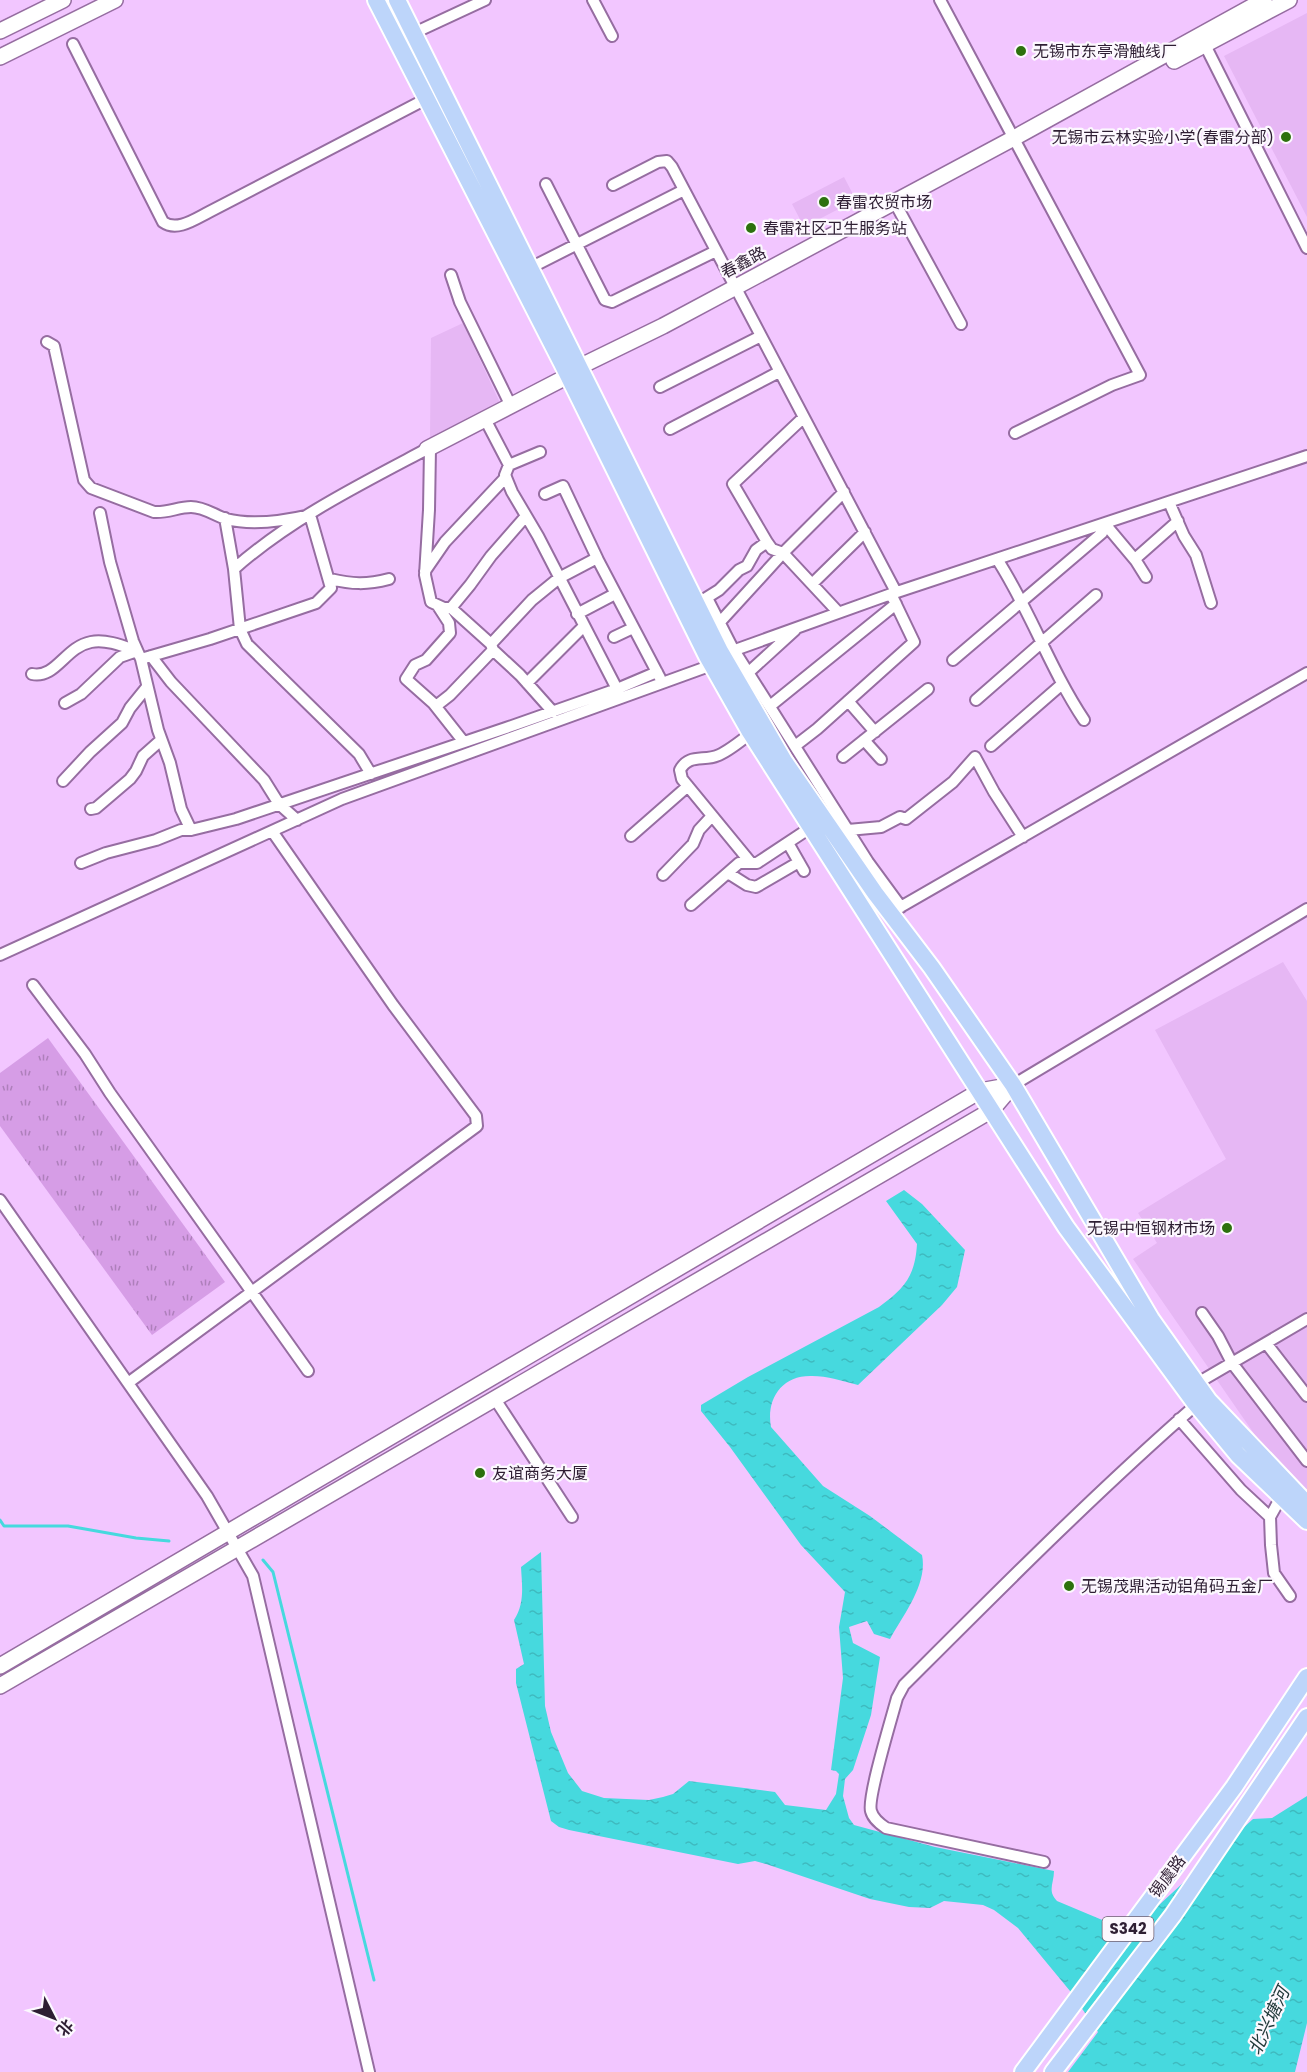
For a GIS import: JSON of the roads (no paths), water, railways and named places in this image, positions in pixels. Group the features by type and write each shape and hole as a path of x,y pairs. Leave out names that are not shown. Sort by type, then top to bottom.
{"main road":[{"path":"0,31 63,0"},
{"path":"0,57 116,0"},
{"path":"376,0 426,99 702,600 720,651 784,760 825,821 980,1091 1066,1227 1238,1455 1281,1497 1307,1517"},
{"path":"397,0 530,268 712,665 751,733 896,910 932,968 1013,1085 1193,1393 1216,1409 1307,1517"},
{"name":"春鑫路","path":"1016,141 1264,0"},
{"name":"春鑫路","path":"429,449 576,371 602,363 895,204 1289,0"},
{"path":"0,1666 980,1091 1013,1085"},
{"path":"0,1686 992,1110 1013,1085"},
{"name":"锡虞路","path":"1023,2072 1234,1787 1307,1677"},
{"name":"锡虞路","path":"1053,2072 1173,1915 1307,1717"}],"street":[{"path":"414,33 485,0"},
{"path":"593,0 612,36"},
{"path":"940,0 1140,375 1112,385 1015,433"},
{"path":"73,44 163,222 170,227 179,226 209,212 426,99"},
{"path":"1205,45 1307,248"},
{"path":"613,185 658,162 667,161 672,167 844,492 914,642 795,746"},
{"path":"546,184 605,300 612,302 716,251"},
{"path":"530,268 684,190"},
{"path":"895,204 961,324"},
{"path":"451,275 460,302 511,406"},
{"path":"660,387 761,336"},
{"path":"47,342 54,346 84,480 88,485 154,512 165,513 190,507 203,509 225,518 253,523 289,520 310,515"},
{"path":"670,429 779,372"},
{"path":"803,418 733,484 772,549 783,553 838,612"},
{"path":"425,571 445,542 506,477 509,465 485,419"},
{"path":"234,569 251,554 310,515 362,484 429,449 429,510 425,571 431,602 438,606 451,608 492,647 553,712"},
{"path":"509,465 540,452"},
{"path":"735,650 838,612 894,596 913,586 1307,456"},
{"path":"506,477 617,689"},
{"path":"545,494 563,486 615,594 663,683"},
{"path":"720,622 783,553 844,492"},
{"path":"1169,502 1196,555 1211,603"},
{"path":"100,513 110,562 143,655 147,687 181,809 191,830"},
{"path":"65,703 81,694 120,657 143,655 240,629 316,603 331,588 310,515"},
{"path":"451,608 490,556 526,516"},
{"path":"225,518 234,569 240,629 247,644 359,754 371,774"},
{"path":"1135,559 1178,521"},
{"path":"1105,524 1135,559 1146,577"},
{"path":"953,660 1102,533 1105,524"},
{"path":"812,584 864,532"},
{"path":"767,542 756,550 747,566 739,570 719,590 702,600 720,622 795,746 825,821 848,830 881,827 900,817 906,819 953,782 975,757 1023,837"},
{"path":"436,706 450,695 532,600 559,578 597,558"},
{"path":"997,559 1013,583 1061,685 1084,720"},
{"path":"330,579 352,584 389,579"},
{"path":"577,614 615,594"},
{"path":"976,700 1095,595"},
{"path":"770,706 894,596"},
{"path":"438,606 449,623 450,633 426,660 415,665 406,679 436,706 463,741"},
{"path":"527,683 584,626"},
{"path":"749,672 800,626"},
{"path":"614,637 633,628"},
{"path":"32,674 39,676 49,672 75,648 92,641 113,643 143,655 264,780 279,804 297,820"},
{"path":"0,955 342,800 712,665"},
{"path":"81,863 181,830 191,830 236,819 553,712 657,672"},
{"path":"848,830 896,910 1307,673"},
{"path":"991,746 1061,685"},
{"path":"63,781 122,723 130,708 147,687"},
{"path":"843,757 928,689"},
{"path":"848,702 875,732"},
{"path":"751,733 715,757 696,757 682,765 680,773 688,786 752,863"},
{"path":"91,809 96,808 130,778 143,756 162,740"},
{"path":"864,740 881,759"},
{"path":"632,836 688,786"},
{"path":"663,875 693,844 699,830 712,816"},
{"path":"691,905 740,863 757,863 825,821"},
{"path":"128,1383 477,1126 476,1116 393,1005 272,831"},
{"path":"728,873 747,885 756,887 801,867 788,843"},
{"path":"1013,1085 1307,909"},
{"path":"33,985 85,1054 110,1093 308,1371"},
{"path":"0,1200 207,1496 253,1576 369,2072"},
{"path":"1202,1313 1218,1336 1232,1363 1307,1461"},
{"path":"1044,1862 886,1828 876,1821 871,1809 873,1790 897,1698 904,1685 988,1601 1179,1419 1193,1393 1232,1363 1307,1319"},
{"path":"1266,1343 1307,1396"},
{"path":"495,1399 573,1517"},
{"path":"1179,1419 1241,1490 1270,1518"},
{"path":"1281,1497 1270,1518 1274,1573 1290,1596"}],"water":[{"name":"北兴塘河","path":"904,1190 922,1204 965,1250 957,1287 942,1305 858,1385 818,1376 792,1380 778,1391 770,1417 771,1427 823,1486 870,1516 922,1555 923,1566 918,1588 890,1639 874,1634 867,1621 849,1627 853,1643 880,1657 871,1715 853,1770 845,1779 843,1796 849,1818 854,1825 935,1847 1054,1871 1052,1894 1057,1901 1119,1927 1160,1904 1253,1819 1272,1818 1307,1796 1307,2023 1295,2072 1068,2072 1098,2032 1070,1991 1018,1928 994,1910 983,1905 944,1901 930,1908 909,1907 870,1899 755,1861 738,1864 569,1830 551,1821 516,1683 516,1669 524,1664 514,1620 521,1601 521,1567 541,1552 545,1706 551,1732 568,1773 582,1791 604,1798 649,1800 673,1794 689,1781 775,1792 785,1805 826,1810 836,1794 839,1774 831,1770 843,1678 839,1627 845,1592 801,1545 701,1411 701,1405 748,1377 879,1307 896,1294 911,1273 917,1244 886,1201"}],"waterway":[{"path":"0,1520 4,1526 68,1526 136,1538 169,1541"},
{"path":"263,1560 273,1572 374,1980"}],"place":[{"name":"无锡市东亭滑触线厂","path":"1021,51"},
{"name":"无锡市云林实验小学(春雷分部)","path":"1286,137"},
{"name":"春雷农贸市场","path":"824,202"},
{"name":"春雷社区卫生服务站","path":"751,228"},
{"name":"无锡中恒钢材市场","path":"1227,1228"},
{"name":"友谊商务大厦","path":"480,1473"},
{"name":"无锡茂鼎活动铝角码五金厂","path":"1069,1586"}]}
